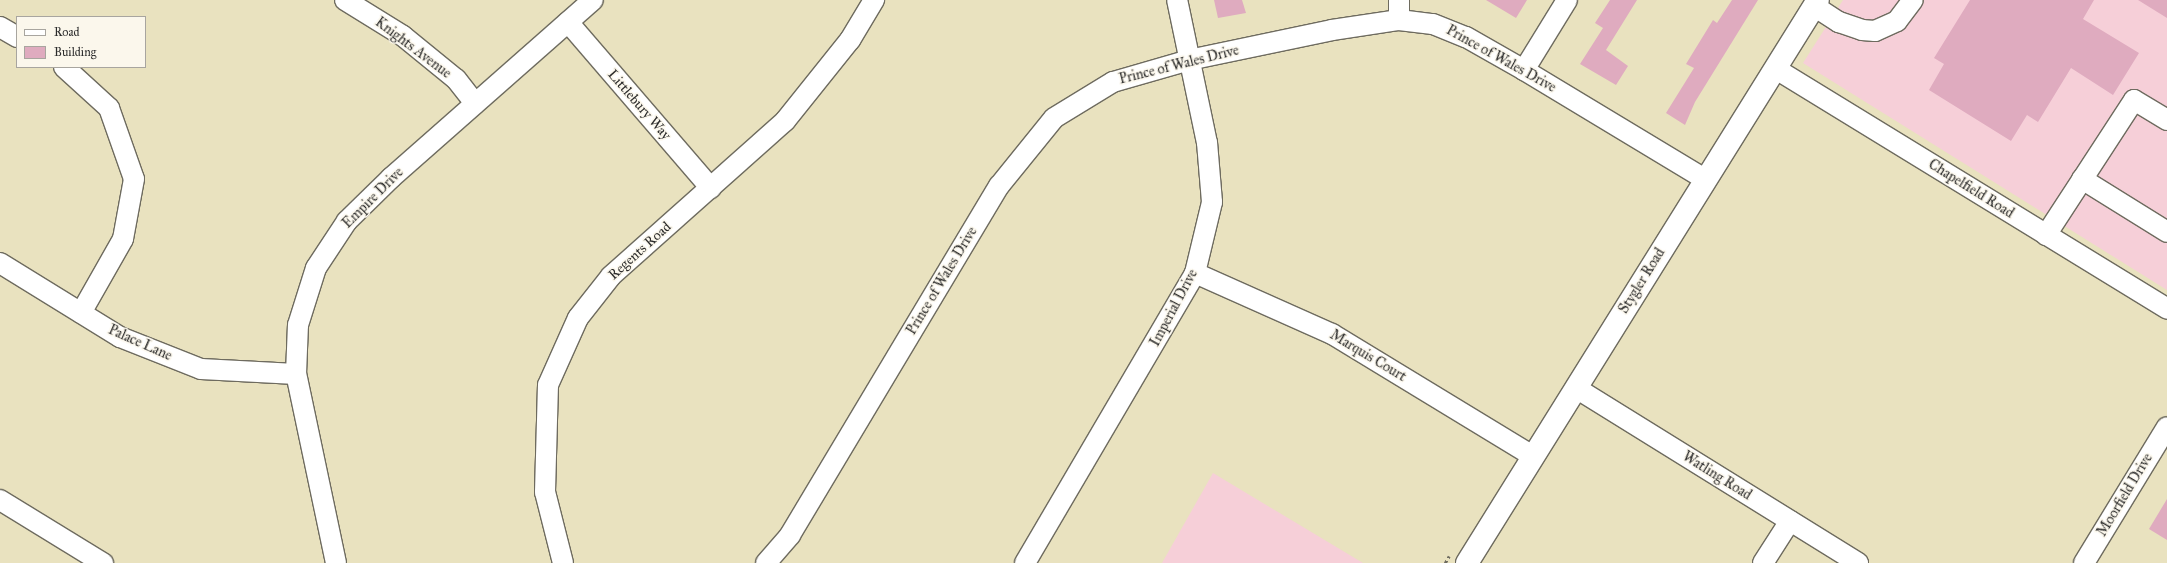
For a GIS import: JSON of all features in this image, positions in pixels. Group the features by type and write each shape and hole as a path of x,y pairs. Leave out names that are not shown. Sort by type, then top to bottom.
{"main road":[{"name":"Stygler Road","path":"1460,557 1533,456 1816,3"}],"street":[{"name":"Knights Avenue","path":"345,0 403,36 456,79 475,103"},
{"name":"Empire Drive","path":"336,563 296,374 298,325 316,268 347,221 475,103 593,0"},
{"name":"Regents Road","path":"563,563 545,492 548,385 578,318 611,276 786,121 850,40 874,0"},
{"name":"Imperial Drive","path":"1025,563 1195,273 1212,202 1207,143 1177,0"},
{"path":"1399,0 1399,20"},
{"path":"1524,70 1567,0"},
{"path":"1816,3 1839,22 1862,30 1875,31 1898,21 1912,0"},
{"name":"Prince of Wales Drive","path":"766,563 790,535 999,186 1054,118 1113,82 1189,60 1332,30 1399,20 1434,24 1466,37 1524,70 1706,179"},
{"name":"Littlebury Way","path":"568,22 711,188"},
{"path":"0,27 16,36"},
{"path":"65,68 109,108 134,179 123,239 81,313"},
{"name":"Chapelfield Road","path":"1776,69 2167,309"},
{"path":"2046,235 2134,100 2167,120"},
{"path":"2082,179 2167,232"},
{"name":"Palace Lane","path":"0,263 120,337 201,369 296,374"},
{"name":"Marquis Court","path":"1195,273 1332,334 1533,456"},
{"name":"Watling Road","path":"1576,388 1858,563"},
{"name":"Moorfield Drive","path":"2086,562 2167,427"},
{"path":"0,500 103,563"},
{"path":"1763,563 1790,521"}],"path":[{"path":"1445,563 1460,557"}],"shaded area":[{"path":"1843,0 2167,0 2167,290 1803,63"},
{"path":"1213,473 1363,563 1162,563"}],"building":[{"path":"1214,0 1242,0 1246,13 1218,18"},
{"path":"1486,0 1527,0 1516,18"},
{"path":"1610,0 1637,0 1606,50 1628,66 1616,85 1580,64 1603,28 1595,23"},
{"path":"1732,0 1758,0 1695,102 1685,125 1666,113 1694,68 1686,64 1713,20 1717,23"},
{"path":"1970,0 2094,0 2083,19 2139,53 2113,95 2071,68 2038,122 2027,115 2011,141 1929,90 1944,64 1934,58"},
{"path":"2138,0 2167,0 2167,18"},
{"path":"2167,499 2167,540 2149,529"}]}
